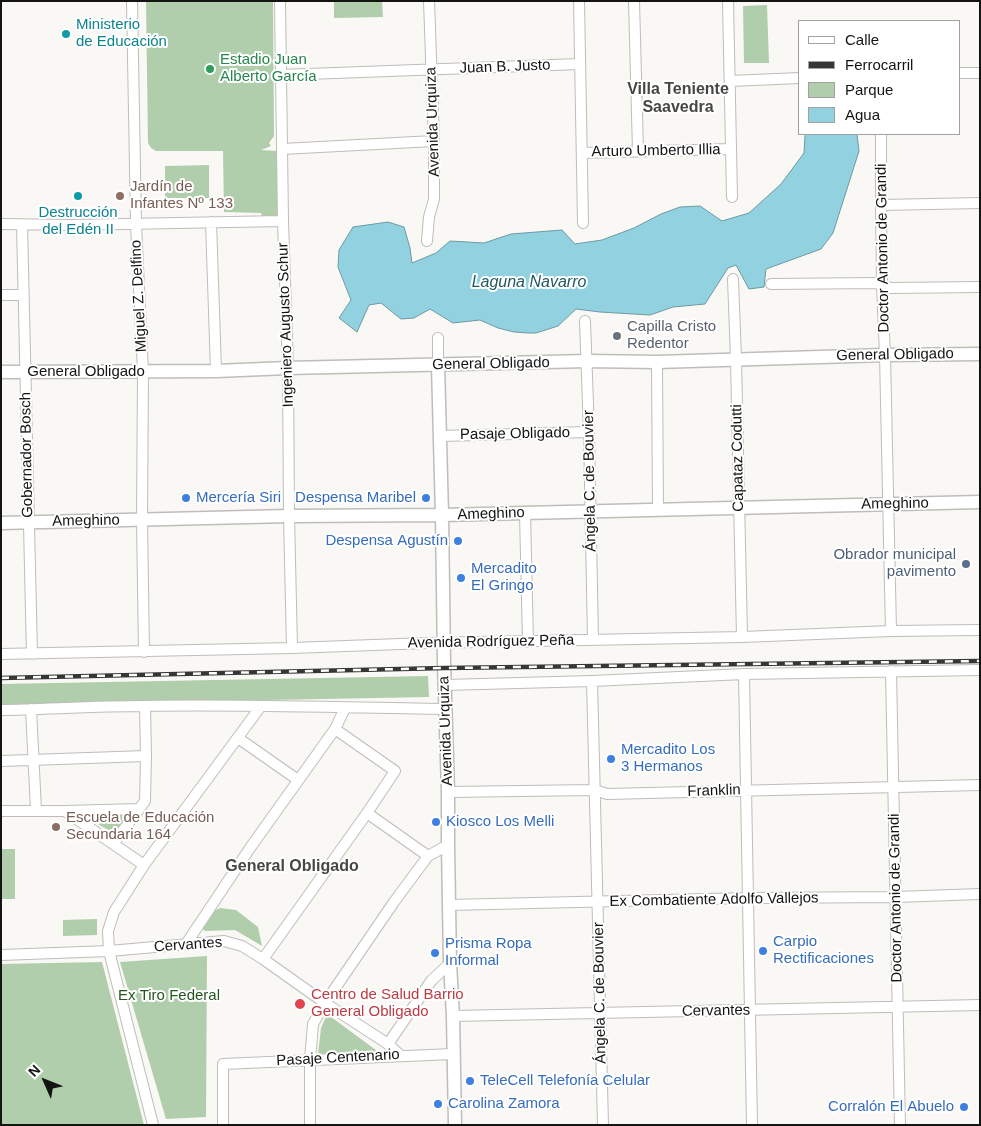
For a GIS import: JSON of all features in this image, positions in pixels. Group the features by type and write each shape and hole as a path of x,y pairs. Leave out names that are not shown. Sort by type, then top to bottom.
{"street":[{"name":"Miguel Z. Delfino","path":"132,1 136,224 143,372 142,520 144,652"},
{"name":"Ingeniero Augusto Schur","path":"280,1 292,648"},
{"name":"Avenida Urquiza","path":"427,241 429,217 434,200 429,1"},
{"path":"579,1 583,223"},
{"path":"634,1 638,150"},
{"path":"728,1 732,197"},
{"name":"Juan B. Justo","path":"280,75 580,64"},
{"path":"961,73 980,73"},
{"path":"730,81 798,78"},
{"name":"Doctor Antonio de Grandi","path":"882,135 882,285 891,631"},
{"path":"282,149 434,141"},
{"name":"Arturo Umberto Illia","path":"582,153 731,149"},
{"path":"881,205 980,204"},
{"path":"1,224 283,221"},
{"path":"211,222 216,371"},
{"name":"Gobernador Bosch","path":"22,225 32,654"},
{"name":"Capataz Codutti","path":"733,279 742,637"},
{"path":"771,284 876,283 891,288 980,287"},
{"path":"1,295 23,295"},
{"name":"Ángela C. de Bouvier","path":"585,322 590,432 593,640"},
{"name":"Avenida Urquiza","path":"438,338 450,963 455,1125"},
{"name":"General Obligado","path":"1,372 216,371 980,354"},
{"path":"657,362 658,510"},
{"name":"Pasaje Obligado","path":"440,436 590,432"},
{"name":"Ameghino","path":"1,522 442,515 980,502"},
{"path":"525,513 528,642"},
{"name":"Avenida Rodríguez Peña","path":"1,654 144,652 427,643 980,630"},
{"path":"445,685 744,674 980,670"},
{"name":"Doctor Antonio de Grandi","path":"892,671 900,1125"},
{"path":"744,674 752,1125"},
{"name":"Ángela C. de Bouvier","path":"592,681 603,1125"},
{"path":"1,710 145,706 446,709"},
{"path":"113,844 145,801 145,706"},
{"path":"153,1125 110,951 108,931 114,912 144,865 261,706"},
{"path":"186,944 250,848 335,729 345,708"},
{"path":"31,709 36,810"},
{"path":"263,959 367,814 394,771 335,729"},
{"path":"238,738 298,780"},
{"path":"1,762 146,756"},
{"name":"Franklin","path":"448,792 595,790 607,794 980,785"},
{"path":"1,811 139,809"},
{"path":"65,811 144,865"},
{"path":"367,814 428,856"},
{"path":"310,1125 310,1060 313,1024 325,1003 394,902 428,856 448,845"},
{"name":"Ex Combatiente Adolfo Vallejos","path":"449,905 980,894"},
{"name":"Cervantes","path":"1,955 110,951 224,941 242,946 263,959 325,1003 388,1044 401,1056"},
{"path":"388,1044 431,981 450,963"},
{"name":"Cervantes","path":"453,1016 980,1005"},
{"name":"Pasaje Centenario","path":"223,1125 223,1064 453,1054"}],"green space":[{"name":"Estadio Juan Alberto García","path":"146,1 273,1 274,136 269,143 271,146 261,150 277,151 278,217 262,216 261,213 224,212 223,151 156,151 151,148 148,143"},
{"path":"334,1 382,1 383,17 334,18"},
{"path":"767,5 769,63 744,63 743,6"},
{"path":"209,165 209,198 165,198 165,166"},
{"path":"428,676 429,697 1,705 1,684"},
{"path":"131,812 115,834 81,814"},
{"path":"1,849 15,849 15,899 1,899"},
{"path":"220,908 236,910 258,927 262,946 235,930 205,931 202,928 212,912"},
{"path":"97,919 97,935 63,936 63,920"},
{"name":"Ex Tiro Federal","path":"207,956 206,1117 166,1119 120,962"},
{"path":"102,962 144,1125 1,1125 1,964"},
{"path":"327,1014 380,1053 318,1054 321,1028"}],"water":[{"name":"Laguna Navarro","path":"857,135 859,151 833,233 821,249 766,269 764,287 749,289 736,265 728,268 705,304 673,307 650,315 576,309 558,326 536,333 514,332 498,328 480,320 453,323 430,309 414,318 401,319 381,303 369,305 357,332 339,318 351,300 338,267 339,250 353,227 388,222 404,227 412,263 436,253 450,241 484,243 511,234 562,230 575,244 602,240 680,207 700,206 722,221 749,213 781,184 804,153 805,136"}],"railway":[{"path":"1,678 445,668 980,661"}],"place":[{"name":"Ministerio de Educación","path":"66,34"},
{"name":"Estadio Juan Alberto García","path":"210,69"},
{"name":"Destrucción del Edén II","path":"78,196"},
{"name":"Jardín de Infantes Nº 133","path":"120,196"},
{"name":"Capilla Cristo Redentor","path":"617,336"},
{"name":"Mercería Siri","path":"186,498"},
{"name":"Despensa Maribel","path":"426,498"},
{"name":"Despensa Agustín","path":"458,541"},
{"name":"Obrador municipal pavimento","path":"966,564"},
{"name":"Mercadito El Gringo","path":"461,578"},
{"name":"Mercadito Los 3 Hermanos","path":"611,759"},
{"name":"Kiosco Los Melli","path":"436,822"},
{"name":"Escuela de Educación Secundaria 164","path":"56,827"},
{"name":"Carpio Rectificaciones","path":"763,951"},
{"name":"Prisma Ropa Informal","path":"435,953"},
{"name":"Centro de Salud Barrio General Obligado","path":"300,1004"},
{"name":"TeleCell Telefonía Celular","path":"470,1081"},
{"name":"Carolina Zamora","path":"438,1104"},
{"name":"Corralón El Abuelo","path":"964,1107"}],"district":[{"name":"Villa Teniente Saavedra","path":"678,99"},
{"name":"General Obligado","path":"292,867"}]}
